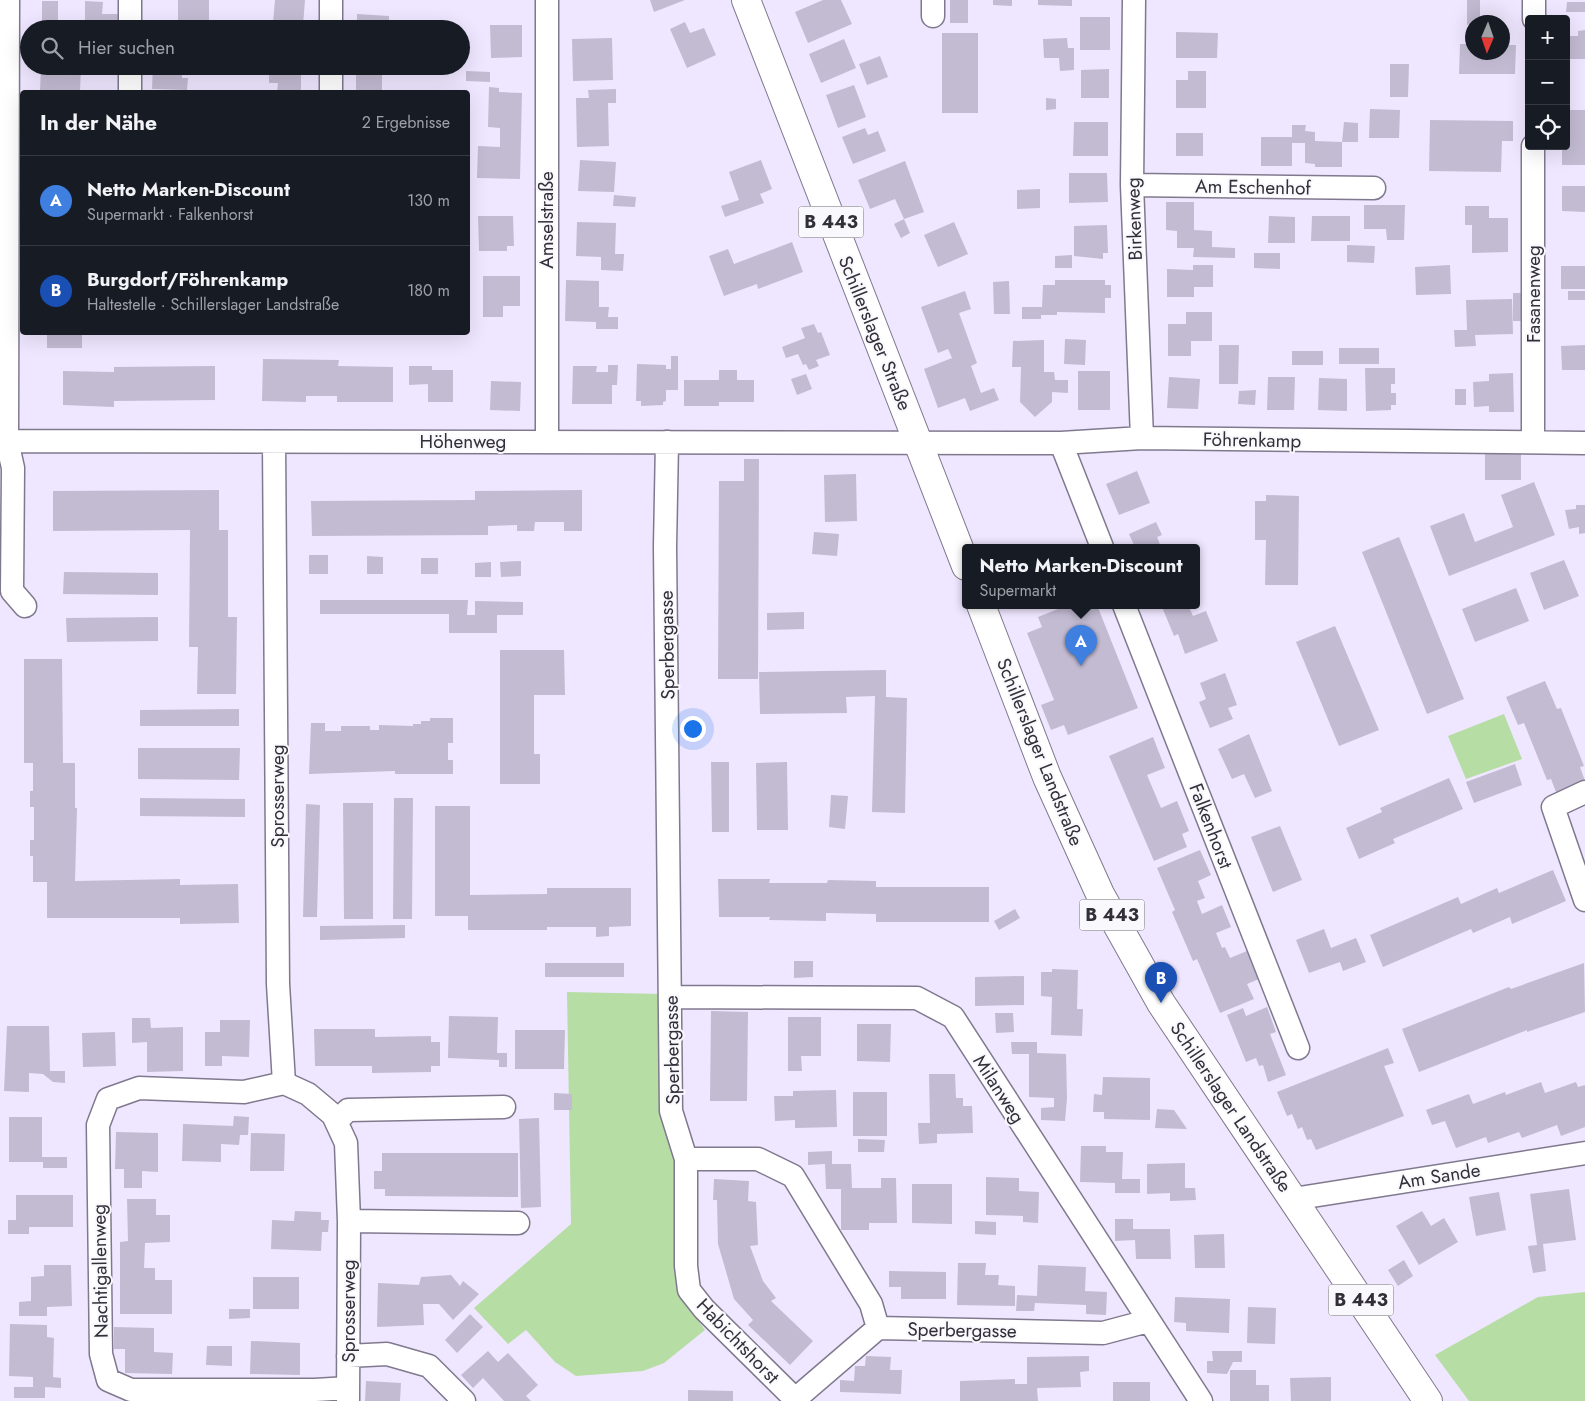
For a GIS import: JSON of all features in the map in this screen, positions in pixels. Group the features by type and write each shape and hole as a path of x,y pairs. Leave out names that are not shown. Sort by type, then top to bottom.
{"main road":[{"name":"Schillerslager Straße","path":"746,0 869,322 919,442"},
{"name":"B 443","path":"919,442 962,555"},
{"name":"Schillerslager Landstraße","path":"983,609 1047,777 1100,894 1161,1003 1428,1401"}],"street":[{"path":"8,0 4,146 15,223 7,440 13,468 12,592 25,606"},
{"path":"130,0 130,20"},
{"path":"331,0 331,20"},
{"name":"Amselstraße","path":"547,0 547,440"},
{"name":"Birkenweg","path":"1134,0 1132,185 1142,438"},
{"path":"1534,0 1534,15"},
{"path":"130,75 130,90"},
{"path":"331,75 332,90"},
{"name":"Fasanenweg","path":"1533,150 1533,442"},
{"name":"Am Eschenhof","path":"1132,185 1374,188"},
{"name":"Föhrenkamp","path":"919,442 1061,443 1142,438 1585,443"},
{"name":"Höhenweg","path":"7,440 919,442"},
{"name":"Sprosserweg","path":"274,442 278,984 284,1083 308,1094 337,1121 346,1143 349,1221 348,1394"},
{"name":"Sperbergasse","path":"667,442 665,547 671,1111 686,1159"},
{"path":"1061,443 1101,544"},
{"name":"Falkenhorst","path":"1126,609 1298,1048"},
{"path":"1585,792 1553,807 1585,900"},
{"name":"Milanweg","path":"670,997 917,998 953,1017 1201,1401"},
{"name":"Nachtigallenweg","path":"284,1083 244,1092 138,1088 108,1099 98,1124 100,1354 108,1380 131,1390 315,1390 348,1394"},
{"path":"337,1121 348,1110 504,1107"},
{"name":"Am Sande","path":"1293,1199 1585,1153"},
{"path":"686,1159 758,1159 793,1176 871,1304 878,1328"},
{"name":"Habichtshorst","path":"686,1159 686,1266 689,1290 710,1315 794,1400 838,1365 878,1328"},
{"path":"349,1221 518,1223"},
{"name":"Sperbergasse","path":"878,1328 1103,1333 1148,1320"},
{"path":"348,1356 387,1354 429,1366 464,1401"}],"green space":[{"path":"1504,714 1522,759 1466,779 1448,736"},
{"path":"567,992 662,994 674,1134 682,1298 705,1330 664,1363 643,1371 576,1376 555,1362 526,1330 508,1344 474,1308 571,1224"},
{"path":"1585,1292 1585,1401 1469,1401 1435,1355 1538,1297"}],"building":[{"path":"178,0 209,0 209,20 178,20"},
{"path":"275,0 305,0 303,20 273,20"},
{"path":"650,0 685,0 654,12"},
{"path":"823,0 841,0 852,24 808,43 795,12"},
{"path":"950,0 968,0 968,23 950,23"},
{"path":"993,0 1012,0 1012,6 993,5"},
{"path":"1038,0 1072,0 1072,6 1038,5"},
{"path":"1467,0 1480,0 1480,15 1467,15"},
{"path":"42,1 58,1 58,20 42,20"},
{"path":"85,1 103,2 102,14 119,14 119,20 85,20"},
{"path":"1567,2 1585,2 1585,12 1566,12"},
{"path":"357,14 389,16 389,20 357,20"},
{"path":"1080,17 1110,17 1110,50 1080,50"},
{"path":"685,22 690,33 704,28 716,55 687,68 670,29"},
{"path":"490,25 522,25 522,57 491,58"},
{"path":"1585,30 1585,59 1570,59 1570,36 1578,36 1578,31"},
{"path":"1176,32 1218,33 1217,58 1176,58"},
{"path":"942,33 978,33 978,113 942,113"},
{"path":"612,38 613,80 573,81 572,39"},
{"path":"1067,38 1068,48 1074,48 1074,70 1060,71 1059,58 1044,58 1043,39"},
{"path":"844,39 856,68 821,83 809,54"},
{"path":"1460,44 1465,44 1465,60 1510,60 1510,45 1516,45 1515,74 1459,74"},
{"path":"880,56 888,77 867,85 859,64"},
{"path":"1390,64 1409,64 1408,97 1390,97"},
{"path":"1109,69 1109,98 1081,98 1081,70"},
{"path":"470,71 490,72 490,82 466,81 466,75 470,75"},
{"path":"1188,71 1206,71 1206,108 1176,108 1176,80 1188,80"},
{"path":"41,75 81,75 80,90 40,90"},
{"path":"153,75 182,75 182,78 188,78 187,90 152,89"},
{"path":"269,75 301,75 301,90 277,90 278,83 269,83"},
{"path":"356,75 382,75 382,90 356,90"},
{"path":"854,85 866,117 838,128 826,95"},
{"path":"489,87 499,88 499,92 522,93 520,179 477,178 478,146 500,147 500,128 488,127"},
{"path":"616,89 616,103 608,103 609,146 577,147 576,98 589,98 588,90"},
{"path":"1046,98 1056,99 1056,109 1046,110"},
{"path":"1370,109 1400,110 1399,138 1369,138"},
{"path":"1570,110 1585,110 1585,165 1562,165 1562,150 1570,150"},
{"path":"1430,120 1513,121 1513,141 1502,141 1501,172 1429,171"},
{"path":"1074,122 1108,122 1108,156 1073,156"},
{"path":"1344,122 1358,123 1358,142 1342,142"},
{"path":"1292,125 1306,125 1305,131 1315,132 1315,141 1342,142 1342,167 1315,167 1315,164 1305,163 1305,143 1292,143 1292,166 1261,166 1261,137 1292,137"},
{"path":"865,128 868,135 878,131 886,151 853,164 842,137"},
{"path":"1176,133 1203,133 1203,156 1176,156"},
{"path":"580,160 616,162 614,192 578,191"},
{"path":"761,160 772,189 760,194 764,203 725,217 721,206 739,200 729,172"},
{"path":"905,161 924,212 904,219 895,199 870,209 858,180"},
{"path":"1069,173 1107,173 1108,202 1069,203"},
{"path":"1562,186 1585,186 1585,212 1562,211"},
{"path":"1040,189 1040,208 1017,209 1017,190"},
{"path":"614,195 636,197 635,207 613,206"},
{"path":"1166,202 1194,202 1194,230 1212,231 1212,247 1235,248 1235,258 1193,257 1194,248 1177,248 1177,231 1166,230"},
{"path":"1364,205 1405,205 1404,240 1387,240 1386,229 1364,229"},
{"path":"1465,206 1489,206 1489,218 1508,218 1508,252 1472,253 1472,225 1465,225"},
{"path":"478,216 513,216 514,246 507,246 507,251 479,251"},
{"path":"1269,216 1295,217 1295,243 1268,243"},
{"path":"1312,216 1350,216 1350,241 1311,241"},
{"path":"904,219 910,233 901,238 894,224"},
{"path":"577,222 616,223 615,254 624,254 623,271 601,270 601,257 576,256"},
{"path":"954,222 968,254 938,267 924,235"},
{"path":"1107,225 1108,253 1103,253 1103,259 1074,256 1074,226"},
{"path":"792,242 803,272 758,289 757,284 724,296 709,256 728,249 734,264"},
{"path":"1347,245 1375,246 1374,263 1347,262"},
{"path":"1254,253 1280,253 1280,269 1254,268"},
{"path":"1072,255 1072,268 1055,268 1055,256"},
{"path":"1193,265 1213,265 1213,287 1194,287 1194,297 1167,297 1167,269 1193,270"},
{"path":"1450,265 1451,294 1416,295 1415,267"},
{"path":"1561,266 1585,266 1585,289 1561,289"},
{"path":"483,276 520,276 520,306 503,306 503,317 483,317"},
{"path":"566,280 599,281 599,307 609,307 608,317 618,317 618,329 596,329 596,322 565,321"},
{"path":"1055,280 1105,280 1105,285 1111,285 1111,298 1105,298 1105,313 1057,312 1057,315 1041,315 1041,319 1022,319 1022,307 1042,307 1043,285 1055,285"},
{"path":"1009,281 1010,314 994,314 993,282"},
{"path":"965,291 971,309 959,313 977,363 971,366 981,393 994,388 999,400 970,411 965,398 938,408 924,369 952,358 948,349 938,353 921,307"},
{"path":"1568,291 1585,291 1585,300 1568,300"},
{"path":"1513,293 1524,293 1524,321 1513,321"},
{"path":"1512,299 1513,334 1475,335 1476,346 1455,347 1454,330 1467,330 1466,300"},
{"path":"1186,312 1212,312 1212,341 1191,341 1191,356 1168,356 1168,324 1186,324"},
{"path":"814,324 818,333 821,332 830,355 816,360 819,366 809,370 806,364 803,365 798,354 786,358 782,347 805,338 801,328"},
{"path":"47,335 82,335 82,348 47,348"},
{"path":"1065,339 1086,340 1085,365 1064,364"},
{"path":"1044,340 1044,372 1054,372 1055,380 1068,380 1068,393 1052,392 1052,402 1035,417 1020,402 1021,367 1012,367 1013,341"},
{"path":"1219,345 1239,345 1238,384 1219,384"},
{"path":"1585,345 1585,370 1562,370 1561,346"},
{"path":"1339,348 1379,348 1379,364 1339,364"},
{"path":"1292,351 1323,351 1323,365 1292,365"},
{"path":"671,356 678,356 678,390 666,390 666,401 663,402 663,405 641,406 641,401 636,401 637,364 666,365 666,369 671,369"},
{"path":"263,359 339,360 338,366 393,367 393,402 337,402 337,396 306,396 306,402 262,401"},
{"path":"608,365 618,365 617,385 612,385 612,404 572,404 573,366 597,366 596,372 608,372"},
{"path":"215,366 215,400 114,401 114,407 63,405 63,371 114,372 114,367"},
{"path":"409,366 432,366 432,370 453,370 453,402 428,402 428,384 409,385"},
{"path":"1365,368 1395,368 1395,384 1391,384 1391,393 1396,393 1396,405 1391,405 1391,410 1366,411"},
{"path":"719,370 737,370 737,380 754,380 754,402 719,402 719,406 684,406 684,380 719,380"},
{"path":"1078,371 1110,371 1110,410 1078,410"},
{"path":"1513,373 1514,412 1489,412 1489,406 1474,407 1473,382 1489,381 1489,374"},
{"path":"806,374 812,389 797,395 791,379"},
{"path":"1169,377 1200,379 1198,409 1167,408"},
{"path":"1268,377 1295,377 1294,410 1267,410"},
{"path":"1319,378 1347,379 1347,411 1318,410"},
{"path":"491,381 521,382 520,411 490,410"},
{"path":"1455,389 1466,389 1466,405 1455,405"},
{"path":"1256,390 1255,405 1238,404 1239,391"},
{"path":"1485,454 1521,454 1521,480 1485,480"},
{"path":"744,459 759,459 758,679 718,679 719,481 744,481"},
{"path":"1137,471 1150,503 1119,515 1106,484"},
{"path":"856,474 857,521 825,522 824,475"},
{"path":"1534,482 1555,535 1449,576 1430,526 1464,513 1475,542 1513,527 1501,495"},
{"path":"219,490 219,530 228,530 228,617 237,617 236,694 197,694 198,647 189,647 190,530 53,531 53,491"},
{"path":"582,490 582,531 564,531 564,522 535,522 534,531 517,531 517,525 488,526 488,535 312,536 311,501 475,500 475,491"},
{"path":"1266,495 1299,496 1298,585 1265,585 1266,540 1255,540 1255,501 1266,501"},
{"path":"1576,505 1585,505 1585,533 1579,534 1579,527 1569,529 1565,510 1576,509"},
{"path":"1156,522 1162,535 1157,537 1160,544 1134,544 1129,534"},
{"path":"814,532 839,534 837,556 812,554"},
{"path":"1399,537 1464,699 1427,714 1362,552"},
{"path":"309,555 328,555 328,574 309,574"},
{"path":"367,556 383,557 383,574 367,574"},
{"path":"421,558 438,558 438,574 421,574"},
{"path":"1564,560 1579,596 1544,610 1530,573"},
{"path":"521,561 521,576 501,577 500,562"},
{"path":"491,562 491,577 475,577 475,563"},
{"path":"64,572 158,573 158,595 63,594"},
{"path":"1516,588 1529,621 1475,642 1462,609"},
{"path":"320,600 468,600 467,615 475,615 475,601 523,602 523,615 497,615 497,633 449,633 449,614 320,614"},
{"path":"1058,609 1099,609 1138,708 1068,735 1064,725 1051,730 1041,705 1054,700 1027,633 1042,627 1038,617"},
{"path":"1163,609 1190,609 1193,616 1206,611 1218,641 1185,654 1178,634 1174,636"},
{"path":"804,612 804,629 767,630 767,613"},
{"path":"158,617 158,641 67,642 66,618"},
{"path":"1335,626 1379,730 1339,746 1296,642"},
{"path":"500,650 564,650 565,695 534,695 534,754 540,754 540,784 500,784"},
{"path":"24,659 62,659 63,763 75,763 75,808 77,808 75,881 180,879 180,885 238,884 239,923 180,924 180,918 47,918 47,882 33,882 33,856 30,856 30,840 34,840 34,807 30,807 30,791 33,791 33,763 24,763"},
{"path":"886,670 886,697 907,698 905,813 872,812 875,696 846,697 847,713 760,714 759,672"},
{"path":"1225,673 1237,705 1228,708 1233,719 1210,728 1199,702 1206,699 1200,683"},
{"path":"1545,681 1557,709 1561,708 1584,766 1580,767 1585,781 1556,792 1551,779 1547,780 1524,723 1518,725 1506,697"},
{"path":"239,709 239,726 140,726 140,710"},
{"path":"430,718 453,718 453,743 448,743 448,760 453,760 453,774 395,774 395,771 309,774 311,723 325,723 325,731 341,731 341,726 370,726 370,730 379,730 379,725 413,726 413,724 421,724 421,721 430,721"},
{"path":"1249,734 1272,791 1255,798 1244,774 1232,779 1218,749"},
{"path":"1153,737 1165,768 1147,775 1161,808 1177,801 1189,831 1182,834 1187,847 1154,861 1109,756"},
{"path":"138,748 240,748 239,780 138,779"},
{"path":"711,762 729,762 729,832 712,832"},
{"path":"787,762 788,830 757,830 756,763"},
{"path":"1515,764 1522,785 1474,803 1466,782"},
{"path":"1449,778 1463,809 1393,839 1395,843 1359,859 1346,828 1382,812 1380,808"},
{"path":"831,795 848,796 845,829 829,827"},
{"path":"140,798 245,799 245,817 140,816"},
{"path":"394,798 413,798 412,919 393,919"},
{"path":"343,803 373,803 373,919 344,919"},
{"path":"306,804 320,805 317,917 303,917"},
{"path":"435,806 470,806 470,895 547,894 547,888 631,888 631,926 609,927 609,936 596,937 596,927 547,927 547,930 468,930 468,916 435,916"},
{"path":"1280,826 1302,880 1273,892 1251,837"},
{"path":"1200,850 1211,875 1198,881 1205,898 1197,901 1202,914 1222,905 1231,927 1216,933 1222,948 1225,947 1230,958 1247,951 1259,979 1247,984 1254,999 1220,1013 1197,959 1193,961 1172,912 1175,910 1157,868"},
{"path":"1553,870 1566,901 1512,924 1510,917 1473,933 1471,929 1383,967 1370,935 1458,897 1461,904 1497,888 1499,893"},
{"path":"718,879 770,879 769,883 827,883 828,880 876,881 876,887 989,887 989,922 876,922 876,914 826,913 826,921 769,920 770,917 719,917"},
{"path":"1015,909 1020,918 999,930 994,921"},
{"path":"405,925 405,938 320,940 320,926"},
{"path":"1324,929 1331,948 1356,938 1366,962 1343,971 1340,962 1309,973 1296,940"},
{"path":"794,961 813,961 813,977 794,978"},
{"path":"545,963 624,963 624,977 545,977"},
{"path":"1584,963 1585,1012 1527,1032 1527,1030 1419,1072 1402,1029 1509,987 1511,989"},
{"path":"1052,969 1078,970 1077,1009 1083,1009 1082,1036 1051,1035 1052,997 1041,996 1041,972 1052,972"},
{"path":"1024,976 1024,1005 975,1006 975,977"},
{"path":"1267,1007 1276,1032 1270,1034 1286,1075 1268,1082 1263,1065 1259,1066 1256,1058 1246,1062 1227,1015 1243,1008 1246,1016"},
{"path":"711,1011 748,1012 747,1101 710,1101"},
{"path":"995,1013 1013,1013 1014,1032 996,1033"},
{"path":"449,1016 498,1017 497,1053 507,1053 507,1067 499,1067 499,1060 448,1058"},
{"path":"788,1017 821,1017 821,1056 801,1056 802,1071 788,1071"},
{"path":"132,1018 150,1018 151,1028 183,1027 183,1071 147,1072 147,1042 132,1043"},
{"path":"220,1020 250,1020 249,1057 222,1056 222,1066 205,1066 205,1032 220,1032"},
{"path":"857,1024 891,1024 890,1062 857,1061"},
{"path":"7,1026 49,1026 50,1071 65,1071 65,1083 53,1082 43,1074 29,1073 29,1092 4,1091"},
{"path":"314,1029 375,1029 375,1037 431,1036 431,1042 440,1042 440,1066 431,1066 431,1072 372,1073 372,1066 315,1066"},
{"path":"515,1030 565,1030 564,1069 515,1069"},
{"path":"115,1032 116,1066 83,1067 82,1033"},
{"path":"1011,1042 1037,1042 1037,1053 1066,1054 1067,1098 1065,1121 1041,1120 1041,1108 1054,1107 1054,1098 1029,1097 1029,1054 1012,1054"},
{"path":"1388,1048 1394,1063 1384,1066 1404,1116 1316,1150 1311,1139 1307,1140 1302,1127 1298,1129 1292,1114 1287,1116 1277,1092"},
{"path":"929,1074 955,1074 956,1098 963,1098 963,1106 972,1106 973,1133 937,1134 937,1143 919,1144 918,1123 930,1123"},
{"path":"1103,1077 1150,1078 1150,1120 1104,1119 1104,1112 1093,1112 1094,1094 1102,1095"},
{"path":"1541,1082 1545,1093 1576,1082 1578,1087 1585,1085 1585,1127 1561,1136 1557,1125 1522,1138 1519,1132 1488,1143 1486,1137 1456,1148 1445,1121 1432,1125 1426,1110 1469,1094 1473,1104 1505,1092 1506,1095"},
{"path":"836,1090 837,1127 795,1128 795,1120 775,1121 774,1096 793,1096 793,1091"},
{"path":"853,1092 887,1092 887,1136 853,1136"},
{"path":"554,1093 572,1094 572,1110 554,1110"},
{"path":"1157,1109 1174,1110 1187,1129 1155,1128"},
{"path":"234,1116 249,1117 248,1135 240,1135 239,1145 221,1144 221,1162 182,1161 183,1124 233,1126"},
{"path":"9,1117 42,1117 42,1157 67,1157 67,1168 43,1168 43,1162 9,1162"},
{"path":"539,1118 541,1207 521,1208 519,1119"},
{"path":"116,1132 158,1133 158,1172 142,1171 142,1188 124,1188 124,1169 115,1169"},
{"path":"251,1133 285,1134 284,1171 250,1171"},
{"path":"858,1139 885,1140 884,1152 858,1152"},
{"path":"1081,1146 1106,1146 1106,1152 1123,1152 1122,1179 1140,1179 1140,1193 1115,1193 1115,1183 1080,1182"},
{"path":"832,1151 832,1164 851,1164 852,1188 881,1188 881,1178 896,1178 897,1223 869,1223 869,1230 841,1230 841,1189 826,1189 825,1164 808,1165 808,1152"},
{"path":"382,1153 518,1153 518,1197 385,1196 385,1189 374,1189 374,1171 382,1171"},
{"path":"1185,1163 1185,1188 1195,1188 1196,1200 1170,1201 1170,1193 1147,1194 1147,1164"},
{"path":"986,1177 1019,1178 1019,1191 1039,1192 1038,1223 1023,1222 1023,1216 986,1215"},
{"path":"714,1179 749,1181 748,1201 756,1202 758,1245 750,1246 763,1281 776,1298 771,1301 813,1341 790,1365 748,1325 753,1320 734,1299 718,1244 717,1200 713,1200"},
{"path":"912,1184 952,1184 952,1224 912,1223"},
{"path":"1569,1189 1576,1240 1543,1244 1546,1271 1533,1273 1528,1246 1537,1245 1530,1194"},
{"path":"1499,1192 1506,1230 1476,1236 1469,1197"},
{"path":"16,1195 73,1195 73,1227 29,1227 29,1234 8,1234 8,1220 16,1220"},
{"path":"127,1199 156,1199 156,1215 170,1215 170,1242 145,1243 144,1268 155,1268 155,1280 172,1280 172,1314 120,1314 120,1242 128,1241"},
{"path":"295,1211 321,1212 321,1220 329,1220 328,1232 322,1232 321,1251 271,1249 272,1220 294,1221"},
{"path":"1422,1211 1431,1226 1444,1218 1458,1242 1419,1265 1396,1226"},
{"path":"1115,1219 1133,1219 1133,1229 1170,1229 1171,1259 1136,1259 1135,1240 1115,1241"},
{"path":"975,1221 996,1222 996,1235 975,1234"},
{"path":"1224,1234 1225,1268 1195,1268 1194,1235"},
{"path":"1404,1260 1413,1276 1398,1286 1388,1270"},
{"path":"958,1263 986,1263 985,1275 999,1275 998,1285 1015,1286 1015,1306 957,1305"},
{"path":"44,1265 71,1265 72,1306 47,1307 47,1316 19,1316 19,1302 31,1301 31,1277 44,1276"},
{"path":"1038,1265 1086,1267 1085,1291 1107,1292 1106,1315 1086,1314 1086,1305 1035,1303 1034,1311 1016,1311 1017,1295 1037,1296"},
{"path":"889,1271 946,1272 946,1299 901,1299 901,1287 889,1287"},
{"path":"451,1275 460,1286 463,1281 479,1294 453,1320 439,1304 423,1304 424,1325 377,1327 378,1283 419,1285 421,1277"},
{"path":"253,1277 299,1277 299,1309 253,1309"},
{"path":"1175,1297 1230,1299 1229,1333 1186,1331 1186,1323 1174,1322"},
{"path":"1248,1307 1276,1308 1275,1344 1247,1343"},
{"path":"229,1309 250,1309 250,1318 229,1319"},
{"path":"470,1314 483,1327 457,1353 445,1340"},
{"path":"10,1324 47,1325 47,1337 54,1338 53,1377 61,1378 61,1388 45,1387 45,1398 14,1398 14,1387 33,1387 33,1377 9,1376"},
{"path":"114,1327 154,1328 154,1352 173,1353 172,1374 125,1373 125,1349 114,1349"},
{"path":"251,1341 300,1343 300,1375 250,1374"},
{"path":"207,1346 232,1346 232,1366 206,1365"},
{"path":"488,1351 498,1362 508,1353 538,1385 526,1396 531,1401 504,1401 483,1378 473,1388 461,1375"},
{"path":"1212,1351 1242,1351 1242,1362 1233,1362 1227,1374 1207,1373 1207,1361 1213,1361"},
{"path":"866,1356 891,1357 890,1370 902,1370 901,1394 840,1392 840,1380 854,1381 855,1366 865,1366"},
{"path":"1089,1356 1089,1371 1080,1372 1081,1387 1037,1388 1038,1401 960,1401 960,1381 1015,1379 1015,1384 1027,1384 1027,1357"},
{"path":"1230,1370 1256,1370 1256,1385 1269,1385 1269,1401 1230,1401"},
{"path":"1331,1377 1331,1401 1291,1401 1290,1378"},
{"path":"366,1381 401,1383 400,1401 365,1401"},
{"path":"1113,1382 1150,1382 1150,1401 1113,1401"},
{"path":"688,1390 733,1391 733,1401 688,1401"}],"place":[{"name":"Netto Marken-Discount","path":"1081,666"},
{"name":"Burgdorf/Föhrenkamp","path":"1161,1003"}]}
